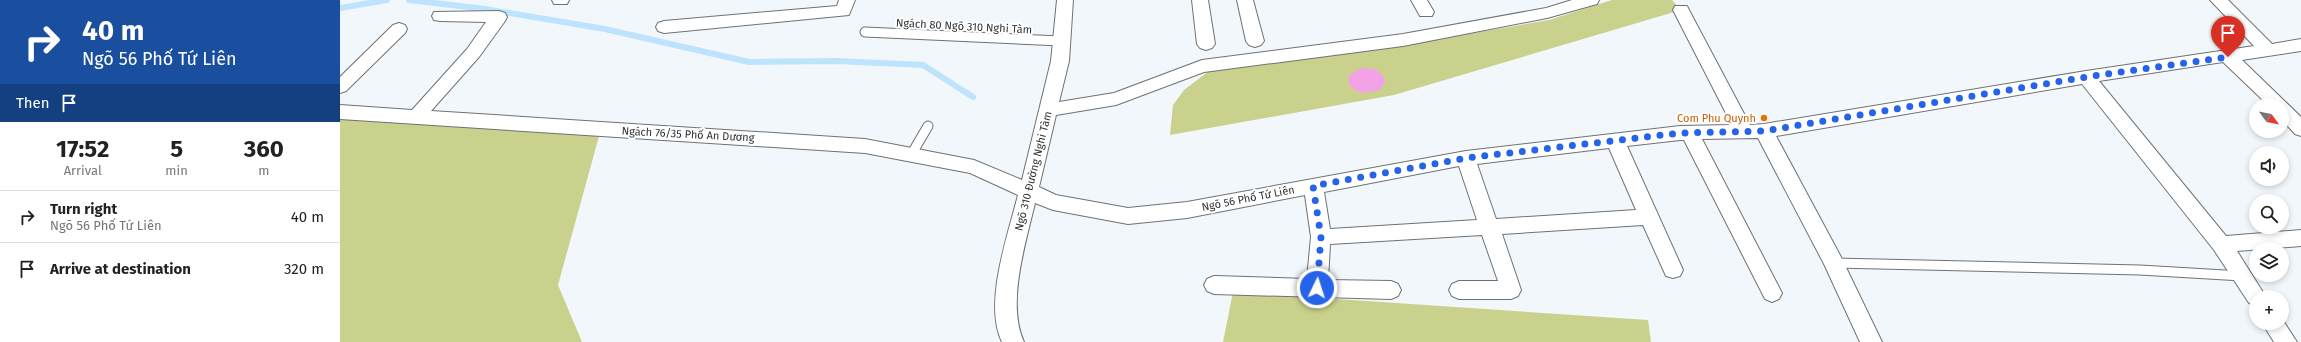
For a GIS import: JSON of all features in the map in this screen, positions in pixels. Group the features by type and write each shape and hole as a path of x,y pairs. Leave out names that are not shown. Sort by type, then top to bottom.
{"street":[{"path":"664,27 843,11 847,0"},
{"name":"Ngõ 310 Đường Nghi Tàm","path":"1012,342 1008,332 1006,296 1016,242 1060,61 1065,0"},
{"path":"1200,0 1206,44"},
{"path":"1245,0 1255,41"},
{"path":"1048,110 1116,99 1202,66 1403,40 1547,13 1591,0"},
{"path":"2218,0 2269,50"},
{"path":"1681,10 1834,262 1871,342"},
{"path":"415,118 474,53 499,17 440,16"},
{"path":"340,87 399,29"},
{"name":"Ngõ 56 Phố Tứ Liên","path":"1028,191 1053,202 1128,216 1187,210 1466,158 1616,140 1690,133 1755,132 2086,77 2301,45"},
{"path":"2228,57 2274,98"},
{"path":"2086,77 2221,244 2251,290"},
{"name":"Ngách 76/35 Phố An Dương","path":"340,112 865,146 974,167 1028,191"},
{"path":"2289,113 2301,129"},
{"path":"1690,133 1772,293"},
{"path":"1616,140 1673,270"},
{"path":"1459,290 1510,290 1466,158"},
{"path":"1313,186 1321,237 1317,288"},
{"path":"1321,237 1650,217"},
{"path":"2221,244 2301,238"},
{"path":"1214,285 1391,290"},
{"path":"2278,330 2286,342"}],"lane":[{"name":"Ngách 80 Ngõ 310 Nghi Tàm","path":"865,32 1061,41"},
{"path":"911,155 928,126"},
{"path":"1834,262 2140,270 2242,276"}],"green space":[{"path":"1612,0 1672,0 1681,10 1394,95 1170,135 1173,105 1184,90 1218,64 1403,45 1549,20"},
{"path":"340,111 601,129 558,285 582,342 340,342"},
{"path":"1233,292 1648,320 1651,342 1223,342"}],"building":[{"path":"1362,68 1374,69 1382,74 1385,82 1380,90 1362,93 1352,88 1349,84 1349,75"}],"waterway":[{"path":"340,8 387,0"},
{"path":"409,0 485,9 605,29 749,62 837,61 923,65 973,97"}],"place":[{"name":"Com Phu Quynh","path":"1764,118"}],"route":[{"path":"1317,288 1321,237 1313,186 1466,158 1680,133 1764,131 2086,77 2228,57"}]}
